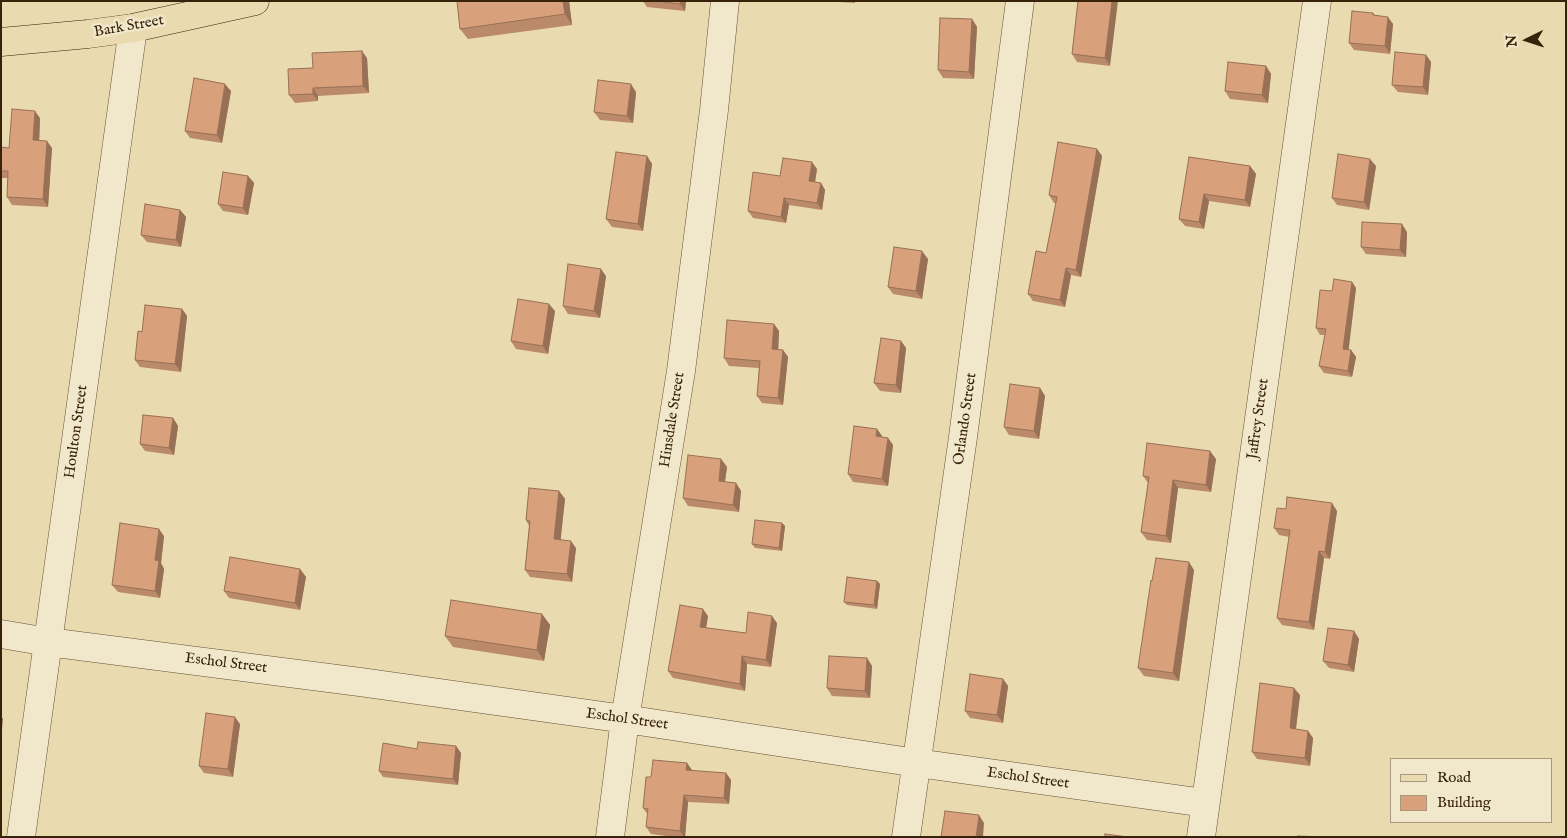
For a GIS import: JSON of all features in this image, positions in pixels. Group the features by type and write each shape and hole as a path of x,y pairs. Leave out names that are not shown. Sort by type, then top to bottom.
{"main road":[{"name":"Bark Street","path":"1,42 133,28 255,1"}],"street":[{"name":"Hinsdale Street","path":"610,837 625,719 681,371 714,110 725,1"},
{"name":"Orlando Street","path":"906,837 965,428 1020,1"},
{"name":"Jaffrey Street","path":"1200,837 1317,1"},
{"name":"Houlton Street","path":"21,837 133,28"},
{"name":"Eschol Street","path":"1,634 48,642 360,682 625,719 917,763 1205,803"}],"building":[{"path":"457,1 563,1 565,14 460,29"},
{"path":"657,1 680,1 680,4"},
{"path":"1078,1 1112,1 1105,58 1072,54"},
{"path":"1352,11 1388,17 1385,46 1349,43"},
{"path":"940,18 972,19 969,72 938,70"},
{"path":"362,51 363,86 313,88 313,94 289,95 288,69 313,68 312,53"},
{"path":"1395,52 1426,55 1423,87 1392,85"},
{"path":"1228,62 1266,66 1262,95 1225,91"},
{"path":"194,78 225,84 217,135 185,131"},
{"path":"598,80 631,84 627,116 594,112"},
{"path":"12,109 35,111 33,140 47,141 43,199 7,197 8,171 1,171 1,147 9,148"},
{"path":"1058,142 1097,149 1076,270 1066,268 1060,300 1028,294 1036,251 1046,253 1057,197 1049,195"},
{"path":"616,152 647,156 638,224 606,219"},
{"path":"1338,154 1370,159 1364,202 1332,198"},
{"path":"1189,157 1250,166 1245,200 1204,194 1199,222 1179,219"},
{"path":"783,158 812,162 809,181 821,183 817,203 784,198 781,217 748,211 753,172 780,176"},
{"path":"223,172 248,176 243,208 218,204"},
{"path":"145,204 180,210 176,240 141,235"},
{"path":"1362,222 1402,224 1400,250 1361,247"},
{"path":"894,247 922,251 916,291 888,287"},
{"path":"568,264 601,269 594,311 563,306"},
{"path":"1334,279 1352,282 1343,349 1351,350 1348,371 1319,366 1326,329 1316,328 1320,290 1332,291"},
{"path":"518,299 549,304 543,346 511,341"},
{"path":"145,305 182,309 175,364 135,360 138,331 142,332"},
{"path":"727,320 774,324 772,349 783,350 778,398 757,396 760,361 724,358"},
{"path":"881,338 901,341 896,385 874,383"},
{"path":"1010,384 1040,388 1034,431 1004,427"},
{"path":"143,415 173,418 169,448 140,444"},
{"path":"854,426 877,429 876,436 888,438 882,479 848,474"},
{"path":"1147,443 1210,451 1206,485 1173,480 1166,536 1141,532 1149,477 1143,476"},
{"path":"688,455 721,459 719,481 736,483 733,505 683,498"},
{"path":"529,488 559,491 554,539 571,541 567,574 525,570 530,521 526,520"},
{"path":"1287,497 1332,503 1325,552 1319,551 1309,622 1277,618 1290,530 1274,528 1277,508 1286,509"},
{"path":"755,520 782,523 779,548 752,544"},
{"path":"120,523 159,529 155,560 159,561 155,591 112,585"},
{"path":"230,557 300,569 295,603 224,591"},
{"path":"1156,558 1189,562 1173,673 1138,668"},
{"path":"847,577 877,581 874,605 844,602"},
{"path":"451,600 542,614 537,650 445,636"},
{"path":"680,605 703,609 700,627 746,633 748,612 772,616 766,660 742,656 740,684 668,671"},
{"path":"1328,628 1354,631 1348,665 1323,661"},
{"path":"829,656 867,658 865,691 827,688"},
{"path":"970,674 1003,679 997,715 965,711"},
{"path":"1260,683 1294,688 1290,728 1308,731 1305,758 1252,752"},
{"path":"206,713 235,717 228,769 199,766"},
{"path":"418,742 456,746 453,779 379,771 383,743 417,749"},
{"path":"653,760 687,763 686,770 726,773 724,798 684,795 680,831 646,827 648,809 643,808 646,777 651,777"},
{"path":"945,811 979,815 976,837 941,837"},
{"path":"1105,834 1128,837 1105,837"}]}
